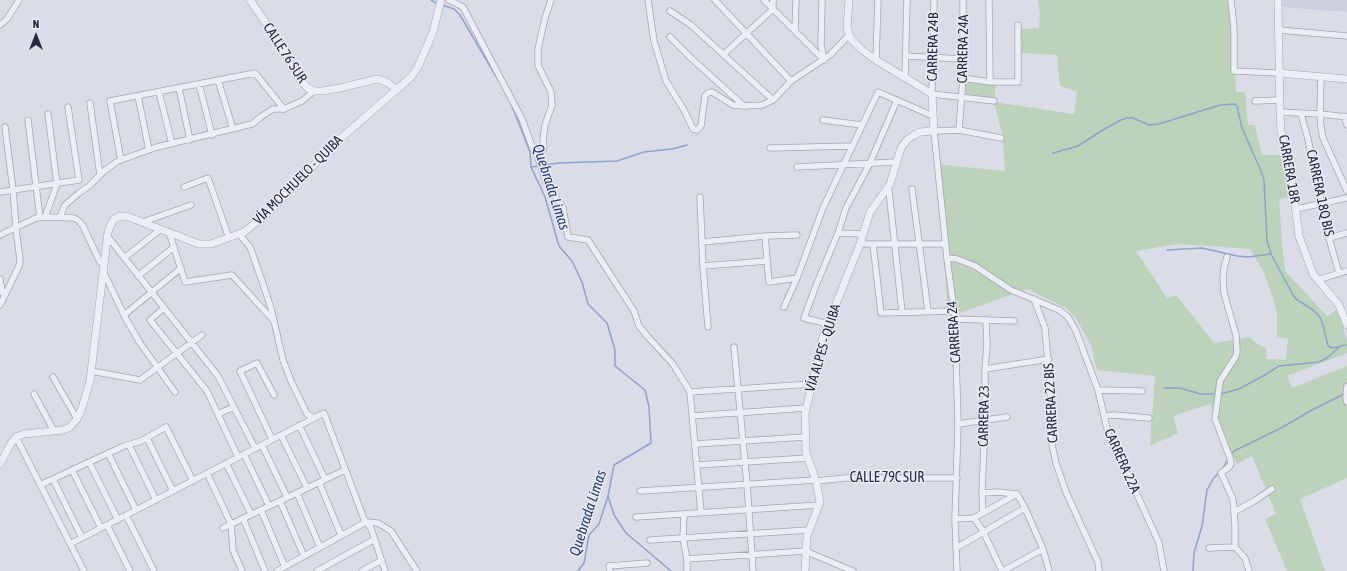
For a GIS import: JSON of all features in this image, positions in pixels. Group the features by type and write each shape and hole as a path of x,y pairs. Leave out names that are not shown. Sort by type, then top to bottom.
{"street":[{"path":"0,25 7,19 19,0"},
{"name":"CALLE 76 SUR","path":"250,0 277,39 300,80 308,88 314,91 322,91 377,79 388,83 397,90"},
{"path":"449,0 463,7 522,119 533,149 536,152 546,182 563,208 568,237 588,240 634,311 639,326 648,338 673,364 690,392 701,512"},
{"path":"463,7 465,0"},
{"path":"536,152 543,150 545,125 552,105 551,92 538,65 537,57 545,18 552,0"},
{"path":"648,0 654,41 666,81 684,110 693,129 697,130 701,126 705,96 708,93 712,92 733,105 762,105 773,100 791,81 824,60 849,35"},
{"path":"715,0 791,81"},
{"path":"764,0 824,60"},
{"path":"724,54 773,9 773,0"},
{"path":"795,31 796,0"},
{"path":"822,0 821,45 824,60"},
{"path":"849,0 847,28 849,35 857,45 876,60 932,94 994,102"},
{"path":"876,60 878,0"},
{"path":"905,78 907,0"},
{"name":"CARRERA 24B","path":"932,94 934,0"},
{"name":"CARRERA 24A","path":"959,130 963,78 963,0"},
{"path":"989,0 990,82"},
{"path":"1231,0 1234,28 1234,71 1347,79"},
{"name":"CARRERA 18R","path":"1278,0 1278,73 1280,112 1282,131 1292,180 1300,241 1311,270 1341,310 1347,325"},
{"name":"VÍA MOCHUELO - QUIBA","path":"77,419 87,391 91,371 103,268 108,237 111,224 114,219 120,216 129,217 199,244 211,244 239,234 250,228 297,184 332,146 411,77 418,67 434,32 440,3"},
{"path":"670,11 691,25 773,100"},
{"path":"963,78 990,82 1018,82 1018,25"},
{"path":"1279,30 1347,36"},
{"path":"670,37 744,106"},
{"path":"906,56 963,59"},
{"path":"121,160 110,101 254,73 284,108"},
{"path":"1321,77 1320,114 1323,138 1347,191"},
{"path":"218,80 232,129"},
{"path":"199,84 212,135"},
{"path":"179,88 190,140"},
{"path":"60,217 66,205 100,175 121,160 149,150 252,124 273,109 284,108 302,101 314,91"},
{"path":"159,92 172,144"},
{"path":"784,307 797,278 823,208 842,165 878,92 933,116"},
{"name":"CARRERA 24","path":"932,94 945,244 956,319 958,424 957,478 954,519 957,571"},
{"path":"138,96 149,150"},
{"path":"828,324 804,318 838,233 846,208 870,163 897,100"},
{"path":"1255,101 1279,100"},
{"path":"90,103 100,175"},
{"path":"0,192 79,180 68,107"},
{"path":"1280,112 1345,116 1347,125"},
{"path":"42,218 57,184 48,114"},
{"name":"CARRERA 18Q BIS","path":"1301,114 1308,139 1329,238 1339,273"},
{"path":"28,120 36,186 42,218"},
{"path":"823,120 862,125"},
{"path":"0,305 19,266 20,260 5,127"},
{"path":"934,130 959,130 1001,138"},
{"name":"VÍA ALPES - QUIBA","path":"805,571 807,536 819,505 819,492 816,480 806,453 806,408 828,324 860,244 870,212 887,189 901,148 917,133 934,130"},
{"path":"770,148 852,146"},
{"path":"797,167 896,162"},
{"path":"184,187 208,178 229,238"},
{"path":"887,189 889,191 902,312"},
{"path":"912,189 928,311"},
{"path":"700,197 703,266 708,327"},
{"path":"1296,209 1347,198"},
{"path":"143,222 191,205"},
{"path":"0,235 36,218 60,217 74,218 79,221 103,268 124,315 140,343 175,392"},
{"path":"124,258 165,231 174,248 185,282 232,275 274,320"},
{"path":"838,233 863,234"},
{"path":"1329,238 1347,233"},
{"path":"239,234 250,247 271,308 283,360 291,381 307,414 314,418"},
{"path":"702,242 765,236 797,235"},
{"path":"765,236 769,282 797,278"},
{"path":"108,237 218,376 255,448"},
{"path":"860,244 945,244"},
{"path":"872,244 881,313 954,311"},
{"path":"138,276 174,248"},
{"path":"1227,257 1223,273 1224,292 1236,335 1237,351 1236,356 1220,381 1215,419 1231,464 1222,473 1233,499 1235,548 1245,558 1249,571"},
{"path":"947,258 957,259 975,266 1011,290 1034,300"},
{"path":"703,266 767,261"},
{"path":"124,315 181,268"},
{"path":"1317,280 1347,272"},
{"path":"0,279 2,292 5,295"},
{"name":"CARRERA 22A","path":"1034,300 1059,310 1068,317 1076,331 1098,390 1109,437 1153,528 1159,543 1164,571"},
{"name":"CARRERA 22 BIS","path":"1034,300 1045,328 1049,359 1051,397 1049,424 1052,448 1066,492 1098,562 1099,571"},
{"path":"164,308 150,320 207,391 238,457"},
{"path":"956,319 1014,321"},
{"name":"CARRERA 23","path":"983,513 982,493 987,345 986,320"},
{"path":"91,371 140,380 202,335"},
{"path":"734,347 747,484 749,534 753,571"},
{"path":"985,369 1049,359"},
{"path":"272,439 240,371 257,363 274,395"},
{"path":"0,464 10,444 16,437 24,434 63,430 70,427 77,419 53,377"},
{"path":"690,392 812,384"},
{"path":"1346,399 1347,388"},
{"path":"1098,390 1142,391"},
{"path":"34,394 54,431"},
{"path":"218,414 234,407"},
{"path":"692,416 806,408"},
{"path":"70,544 324,413 366,522 371,528 385,571"},
{"path":"1104,416 1114,415 1149,418"},
{"path":"958,424 1007,417"},
{"path":"299,425 325,479"},
{"path":"40,485 108,453 147,438 166,427 192,481"},
{"path":"281,435 307,488"},
{"path":"16,437 84,571"},
{"path":"695,444 805,437"},
{"path":"147,438 173,491"},
{"path":"129,445 156,500"},
{"path":"262,445 287,497"},
{"path":"108,453 136,510"},
{"path":"244,454 269,506"},
{"path":"697,465 808,458"},
{"path":"89,462 118,520"},
{"path":"226,463 251,514"},
{"path":"72,470 101,528"},
{"path":"223,528 345,470"},
{"path":"207,473 231,524 233,550 242,571"},
{"name":"CALLE 79C SUR","path":"640,491 845,478 957,478"},
{"path":"53,479 82,538"},
{"path":"319,482 342,536"},
{"path":"1234,512 1254,502 1272,489"},
{"path":"982,493 998,492 1017,494"},
{"path":"297,493 320,547"},
{"path":"1017,494 1025,508 1043,549 1048,571"},
{"path":"954,519 974,518 1017,494"},
{"path":"280,501 304,556"},
{"path":"636,517 819,505"},
{"path":"956,548 1025,508"},
{"path":"261,510 285,567"},
{"path":"684,514 684,538 687,571"},
{"path":"126,515 154,571"},
{"path":"243,518 265,571"},
{"path":"974,518 983,532 1002,571 1043,549"},
{"path":"277,571 366,522 378,523 391,531 416,571"},
{"path":"108,525 130,571"},
{"path":"650,540 809,530"},
{"path":"317,571 375,539"},
{"path":"1209,548 1235,548"},
{"path":"687,559 805,551 853,571"},
{"path":"362,571 382,560"},
{"path":"610,571 609,566 647,563"}],"shaded area":[{"path":"1282,0 1347,0 1347,12 1282,7"}],"green space":[{"path":"1038,0 1231,0 1236,92 1245,92 1248,125 1255,125 1262,155 1283,155 1290,197 1279,199 1285,271 1327,316 1336,310 1342,323 1347,341 1347,353 1287,376 1292,388 1347,366 1347,478 1300,499 1325,571 1287,571 1265,519 1276,514 1252,456 1237,464 1210,404 1173,416 1178,433 1150,446 1155,376 1097,370 1091,345 1076,318 1066,308 1027,289 949,316 935,164 1005,171 1003,138 994,102 1074,114 1077,91 1060,86 1057,55 1022,53 1021,29 1039,28 1040,15","holes":["1178,244 1250,249 1263,271 1272,295 1277,314 1277,337 1288,339 1286,360 1267,359 1266,348 1256,343 1250,337 1214,343 1176,295 1167,298 1136,251"]},
{"path":"965,81 996,85 994,102 963,97"}],"waterway":[{"name":"Quebrada Limas","path":"431,0 438,4"},
{"name":"Quebrada Limas","path":"442,5 454,9 460,15 497,78"},
{"path":"1053,153 1078,146 1101,131 1127,118 1133,118 1149,125 1159,124 1220,105 1235,104 1237,106 1242,128 1264,180 1267,240 1271,254 1296,299 1313,310 1320,317 1328,346 1332,348 1346,345"},
{"name":"Quebrada Limas","path":"512,106 530,152 531,167 545,197 559,246 572,261 582,282 588,304 607,323 615,350 615,366 645,390 649,407 651,443 614,465 608,496 599,524 589,535 584,563 578,571"},
{"path":"531,167 559,163 617,161 644,152 672,149 687,145"},
{"path":"1167,250 1202,248 1248,257 1271,254"},
{"path":"1164,388 1180,388 1201,394 1221,394 1239,389 1279,366 1319,362 1327,358 1339,347"},
{"path":"1230,456 1234,451 1281,428 1344,394"},
{"path":"1193,571 1194,553 1202,526 1207,490 1213,479 1223,468 1228,459"},
{"path":"608,496 614,515 626,533 671,571"}]}
